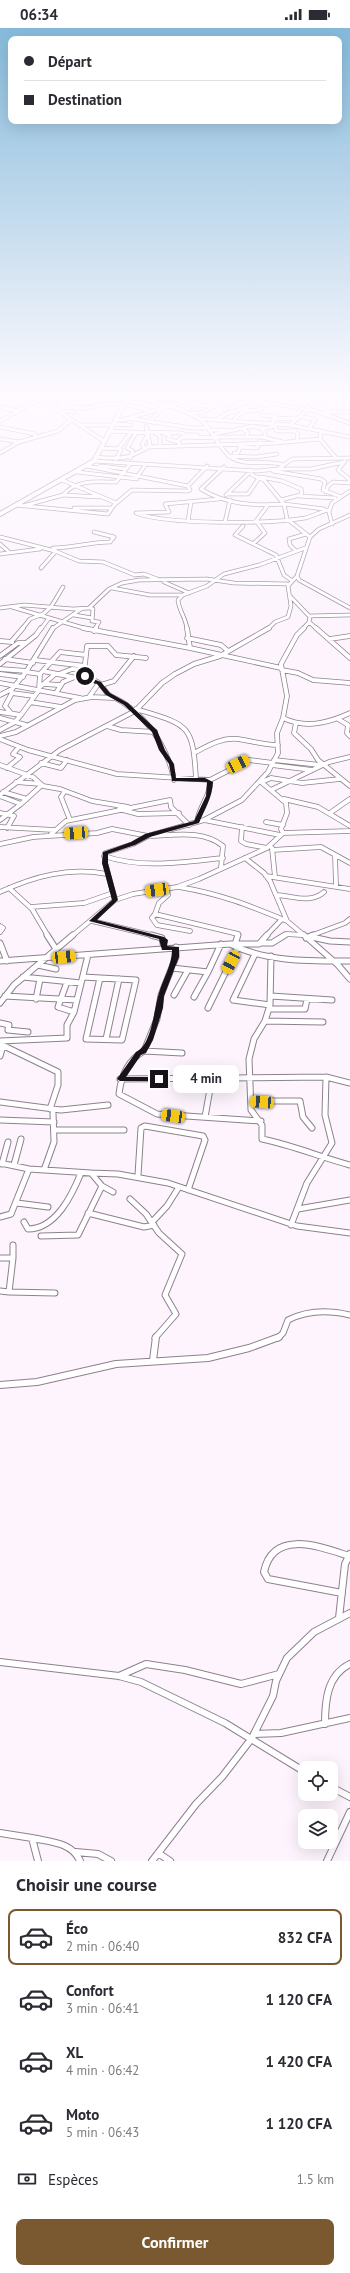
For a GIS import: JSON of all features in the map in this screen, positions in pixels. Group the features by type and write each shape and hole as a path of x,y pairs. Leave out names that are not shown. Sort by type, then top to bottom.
{"street":[{"path":"0,514 19,506 65,479"},
{"path":"63,495 67,489 74,485 91,481 116,482 118,479"},
{"path":"133,479 146,479 188,486"},
{"path":"188,486 195,479"},
{"path":"212,479 201,490 221,499"},
{"path":"221,499 242,479"},
{"path":"227,494 248,494 259,479"},
{"path":"260,479 264,480 284,504 287,519 310,537"},
{"path":"274,479 282,480 296,486 302,491 297,496"},
{"path":"318,479 325,482 322,489 326,492 339,496"},
{"path":"62,480 116,503"},
{"path":"326,492 328,486 334,482 350,483"},
{"path":"19,506 69,509 108,514 116,503 127,497 132,490 161,489 188,491 190,490 188,486"},
{"path":"281,500 297,496 335,498 350,491"},
{"path":"19,506 63,495 99,497"},
{"path":"328,509 284,504 268,505 221,499 165,504 168,512 136,513 140,517 188,521 225,522 304,518 328,509 335,498"},
{"path":"225,522 230,500"},
{"path":"188,521 191,502"},
{"path":"256,521 268,505"},
{"path":"69,509 112,508"},
{"path":"328,509 332,524"},
{"path":"1,794 50,757 136,710 175,674 194,664 220,656 265,632 275,622 288,616 291,610 290,596 287,588 290,582 297,576 305,548 310,537 350,515"},
{"path":"254,543 254,541 265,533 258,527 256,521"},
{"path":"243,526 235,535 278,556 284,575 290,582"},
{"path":"0,554 43,549 68,548 91,542 110,542 114,537 94,532"},
{"path":"295,550 290,545 289,539 306,534"},
{"path":"0,537 76,557 78,561 103,562 135,575 144,574 189,593"},
{"path":"0,544 9,552"},
{"path":"112,588 150,595 183,595 207,586 214,579 224,574 267,563 278,556 305,548"},
{"path":"41,568 56,551"},
{"path":"297,576 299,580 350,608"},
{"path":"0,608 24,605 81,609 90,608 96,599 112,588 130,581 214,579 234,583 290,582"},
{"path":"11,642 30,619 40,615 51,607 63,587"},
{"path":"183,595 178,600 179,609 186,621 187,638 190,648"},
{"path":"290,596 297,600 309,616 310,622 350,658"},
{"path":"11,607 94,631 190,648 298,673 314,680 350,683"},
{"path":"90,608 93,610 92,618"},
{"path":"11,713 5,706 11,692 34,662 42,642 50,630 64,622 81,609"},
{"path":"74,615 92,618 92,621 99,622 94,631"},
{"path":"309,616 350,615"},
{"path":"0,664 37,633 49,618"},
{"path":"104,856 109,851 133,844 147,836 204,820 242,800 261,782 273,763 279,749 277,733 283,718 287,696 281,669 289,647 302,629 310,622"},
{"path":"330,639 350,636"},
{"path":"187,638 221,645 228,651"},
{"path":"0,641 25,643"},
{"path":"0,645 5,641"},
{"path":"0,656 18,643"},
{"path":"146,658 114,655 108,646 88,645 85,648 85,670 88,679 100,684 108,694 136,710 186,729 189,733 194,753 196,779"},
{"path":"42,687 42,673 60,652 86,655"},
{"path":"89,697 100,684 114,681 134,656"},
{"path":"5,659 53,662 85,670"},
{"path":"64,664 71,670"},
{"path":"0,669 72,677"},
{"path":"2,730 15,722 34,696 56,675 71,670 85,670"},
{"path":"0,683 42,687 59,685 85,670"},
{"path":"0,674 23,677"},
{"path":"56,693 59,685"},
{"path":"42,687 56,693 82,698"},
{"path":"0,695 11,692 34,696"},
{"path":"0,736 15,732 26,725 82,698 115,698"},
{"path":"30,702 61,708"},
{"path":"136,710 155,732 162,750 171,764 174,780"},
{"path":"0,712 21,714"},
{"path":"283,718 296,723 321,723 338,720 350,713"},
{"path":"0,718 26,725"},
{"path":"338,720 348,725 347,733 350,736"},
{"path":"296,723 293,731 294,733 322,764 350,786"},
{"path":"107,726 121,730 155,732"},
{"path":"2,730 15,732"},
{"path":"0,739 50,757 67,760 117,774 174,780 210,780 249,760 312,770"},
{"path":"194,753 216,742 237,739 261,745 278,745"},
{"path":"7,768 20,757 13,754 19,747"},
{"path":"273,763 322,764 350,757"},
{"path":"42,763 62,768 67,760"},
{"path":"272,790 294,781 322,764"},
{"path":"0,765 34,778 42,785"},
{"path":"261,782 271,778 302,783 340,779"},
{"path":"196,822 209,796 210,780"},
{"path":"16,782 42,785 65,791 92,801 129,807"},
{"path":"177,887 270,847 282,834 287,807 284,799 261,782"},
{"path":"0,820 6,814 15,811 20,804 42,785"},
{"path":"65,791 61,797 70,820"},
{"path":"1,794 27,799"},
{"path":"1,794 20,804"},
{"path":"284,799 300,800 330,813 341,823 350,826"},
{"path":"330,813 350,799"},
{"path":"51,834 54,830 70,820 83,819 119,809 170,800 171,807 179,813 189,825"},
{"path":"119,809 138,814 179,813"},
{"path":"0,813 14,816 7,828"},
{"path":"204,820 282,834 297,831 350,831"},
{"path":"266,822 283,825"},
{"path":"242,826 240,841 246,844 270,847 321,847 350,863"},
{"path":"0,827 54,830"},
{"path":"0,844 51,834 97,832 112,829 147,836 207,837 223,846 221,868"},
{"path":"270,847 275,877"},
{"path":"335,855 336,886"},
{"path":"104,856 116,861 132,862 223,858"},
{"path":"104,856 107,874 115,900"},
{"path":"245,858 266,876 277,895 285,920"},
{"path":"0,892 62,871 85,870 107,874"},
{"path":"266,876 350,889"},
{"path":"0,1003 23,977 92,921 115,900 134,894 177,887 211,892 232,898 285,920 332,961 350,979"},
{"path":"9,888 31,907 49,941 56,949"},
{"path":"167,888 168,895 159,903 152,918 157,925 190,931"},
{"path":"277,895 313,898 319,897 324,892"},
{"path":"31,907 94,900 113,893"},
{"path":"154,914 238,934 233,944"},
{"path":"312,937 350,919"},
{"path":"260,943 285,920"},
{"path":"92,921 162,938 164,940 164,948"},
{"path":"0,926 3,928 0,932"},
{"path":"0,961 46,959 221,944 272,943 287,934 330,941 350,942"},
{"path":"0,943 3,947 7,961"},
{"path":"194,997 221,944"},
{"path":"233,944 238,949 255,954 332,961 350,961"},
{"path":"144,1051 157,1019 161,996 176,957 176,947"},
{"path":"208,1008 238,949"},
{"path":"255,954 232,1000 270,1007 303,1009 307,999"},
{"path":"1,1044 67,1038 67,1024 74,1012 88,955"},
{"path":"271,956 270,1007 265,1021 252,1044 249,1060 251,1110 261,1121 261,1138 263,1141 288,1144 324,1158 350,1165"},
{"path":"38,965 56,969"},
{"path":"172,968 208,972"},
{"path":"174,995 188,970"},
{"path":"23,977 67,982 100,978 135,979 135,986 123,1038 86,1039 100,978"},
{"path":"106,1039 119,979"},
{"path":"36,999 40,980"},
{"path":"67,982 58,1007 74,1012"},
{"path":"5,996 36,999 77,1000"},
{"path":"271,996 332,1000"},
{"path":"265,1021 323,1022"},
{"path":"0,1023 9,1025 8,1030 28,1032"},
{"path":"0,1056 1,1044"},
{"path":"1,1044 58,1072 58,1085 52,1111 55,1130 54,1142 44,1170"},
{"path":"182,1053 144,1051 139,1054 120,1079 120,1094 144,1108 163,1114 261,1121"},
{"path":"120,1079 326,1077 350,1083"},
{"path":"291,1225 298,1208 299,1200 307,1183 324,1158 333,1140 325,1114 326,1077"},
{"path":"205,1117 212,1078"},
{"path":"251,1101 300,1101 303,1117 312,1128"},
{"path":"0,1102 52,1111 108,1106"},
{"path":"0,1120 54,1122"},
{"path":"138,1175 141,1128 145,1126 203,1136 205,1140 188,1190"},
{"path":"55,1130 124,1130"},
{"path":"14,1165 21,1139"},
{"path":"8,1142 1,1164 14,1165 29,1169 138,1175 215,1197 291,1225 350,1233"},
{"path":"0,1217 11,1214 17,1203 29,1169"},
{"path":"24,1222 28,1229 35,1229 62,1210 67,1205 81,1173"},
{"path":"91,1173 102,1186 112,1192"},
{"path":"42,1236 77,1236 102,1186"},
{"path":"88,1213 144,1227 153,1224 179,1187"},
{"path":"130,1199 153,1224 159,1233 182,1254 165,1295 176,1314 155,1338 153,1360"},
{"path":"298,1208 350,1200"},
{"path":"17,1203 48,1207"},
{"path":"9,1292 13,1245"},
{"path":"0,1258 13,1258"},
{"path":"0,1291 55,1292"},
{"path":"0,1385 40,1381 105,1365 153,1360 198,1359 233,1352 264,1344 278,1338 283,1333 288,1320 299,1315 335,1311 350,1315"},
{"path":"339,1618 342,1593 345,1564 349,1555 309,1544 291,1543 276,1551 264,1568 264,1575 268,1579 342,1593"},
{"path":"152,1861 196,1804 222,1777 253,1736 273,1696 279,1674 288,1658 314,1632 350,1613"},
{"path":"0,1662 119,1676 141,1682 253,1736 298,1767"},
{"path":"119,1676 146,1664 185,1670 241,1684 279,1674"},
{"path":"325,1724 330,1688 335,1676 341,1669 350,1664"},
{"path":"253,1736 281,1733 350,1718"},
{"path":"338,1791 350,1797"},
{"path":"327,1861 350,1812"},
{"path":"0,1833 63,1845 76,1852 98,1854 111,1861"},
{"path":"32,1838 38,1861"},
{"path":"76,1852 80,1861"},
{"path":"158,1853 170,1861"}],"route":[{"path":"85,676 88,679 99,683 108,694 126,704 157,734 162,750 171,764 174,780 210,780 209,796 207,802 196,819 196,822 148,836 133,844 105,853 105,863 110,887 115,900 92,921 162,938 164,939 164,948 176,947 176,957 161,996 160,1008 150,1040 144,1051 139,1054 120,1079 159,1079"}]}
